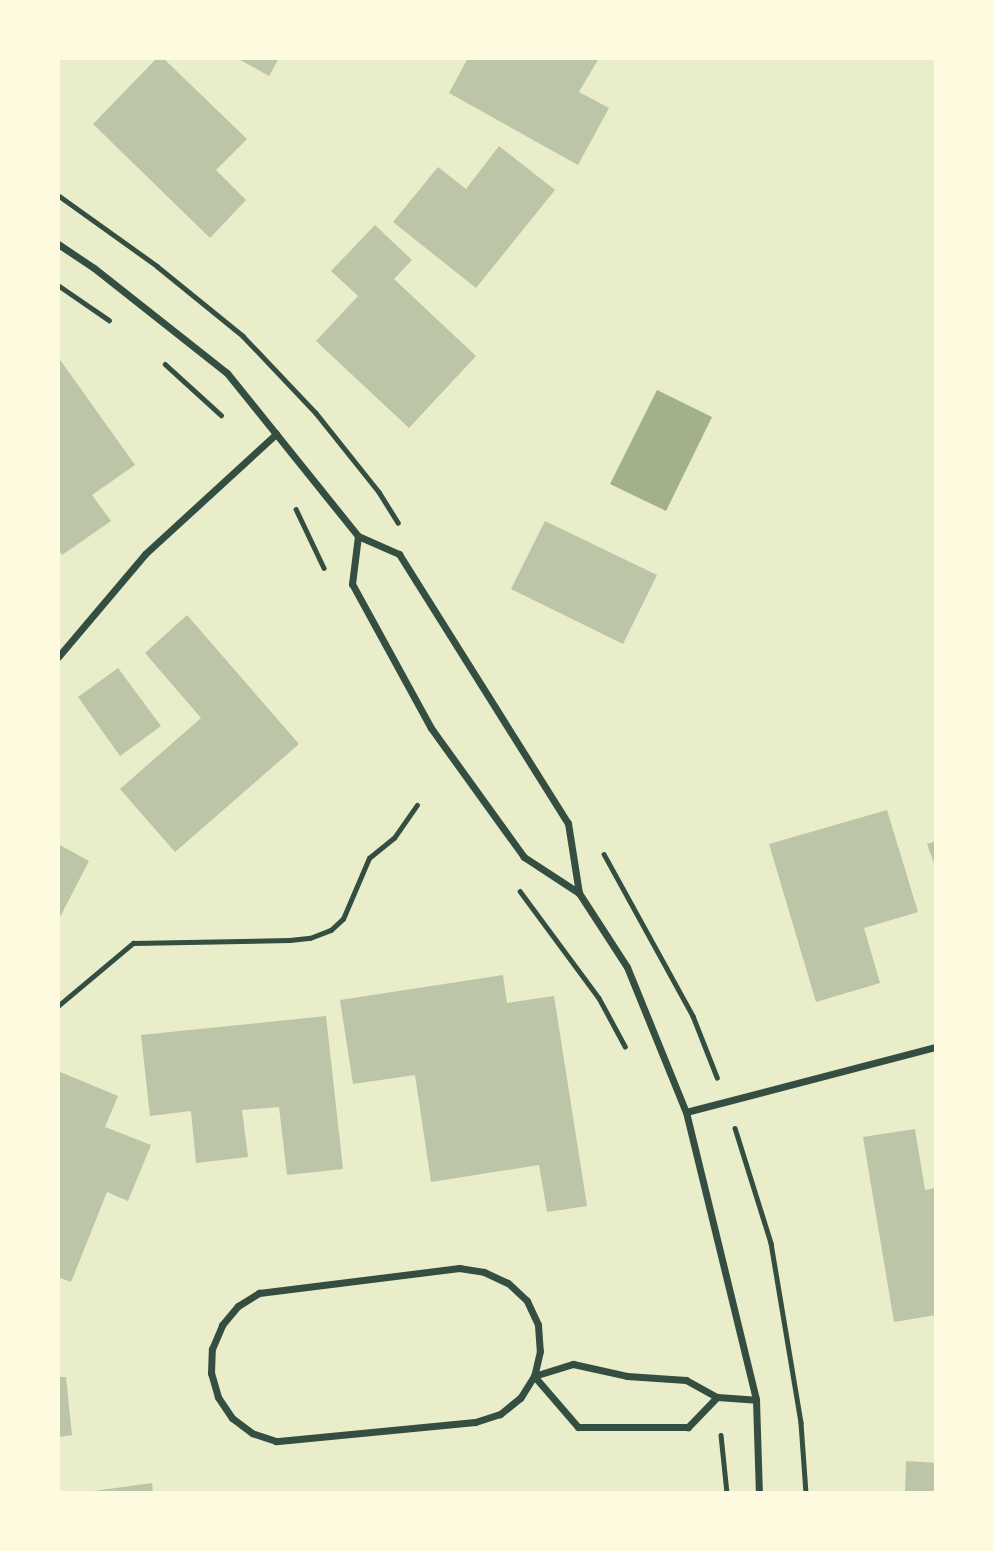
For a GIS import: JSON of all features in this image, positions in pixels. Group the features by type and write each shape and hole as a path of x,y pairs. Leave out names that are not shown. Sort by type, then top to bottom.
{"street":[{"path":"58,244 94,268 227,373 358,536 399,554 568,823 579,893"},
{"path":"58,657 145,554 276,434"},
{"path":"358,536 352,584 431,728 524,857 579,893 627,967 686,1112 756,1400 759,1493"},
{"path":"686,1112 936,1047"},
{"path":"534,1376 540,1351 538,1325 527,1301 508,1283 484,1272 458,1268 259,1293 237,1306 222,1325 212,1349 212,1373 218,1397 232,1418 252,1433 275,1441 475,1422 500,1414 520,1398 534,1376 573,1364 626,1376 686,1380 717,1397 756,1400"},
{"path":"534,1376 578,1427 688,1427 717,1397"}],"path":[{"path":"58,285 114,324"},
{"path":"155,355 219,414 255,453"},
{"path":"290,502 327,573"},
{"path":"58,1006 133,943 290,940 310,938 331,930 343,919 369,858 394,838 417,805"},
{"path":"512,881 599,998 631,1057"},
{"path":"717,1397 727,1493"}],"shaded area":[{"path":"657,390 712,417 666,511 610,484"}],"building":[{"path":"157,58 163,58 247,139 216,170 246,200 210,238 93,124"},
{"path":"237,58 279,58 269,76"},
{"path":"468,58 599,58 579,92 609,108 578,165 449,93"},
{"path":"499,146 555,190 476,288 393,222 438,167 466,189"},
{"path":"375,225 412,260 394,279 476,356 409,428 316,341 358,296 331,271"},
{"path":"58,357 135,465 92,495 111,521 62,555 58,549"},
{"path":"545,521 657,575 623,644 511,589"},
{"path":"187,615 299,744 175,852 120,789 201,718 145,653"},
{"path":"118,668 161,726 120,756 78,697"},
{"path":"887,810 918,912 864,928 880,983 816,1002 769,844"},
{"path":"936,841 936,869 927,844"},
{"path":"58,844 89,861 58,921"},
{"path":"503,975 507,1003 554,996 587,1206 547,1212 539,1165 431,1182 415,1075 353,1084 340,1000"},
{"path":"326,1016 343,1169 287,1175 279,1107 242,1110 248,1157 196,1163 191,1111 150,1116 141,1035"},
{"path":"58,1071 118,1096 105,1127 151,1145 128,1201 107,1192 71,1282 58,1277"},
{"path":"915,1129 925,1190 936,1188 936,1315 894,1322 863,1137"},
{"path":"58,1377 66,1377 72,1435 58,1437"},
{"path":"906,1461 936,1463 936,1493 905,1493"},
{"path":"152,1483 153,1493 87,1493 87,1492"}]}
